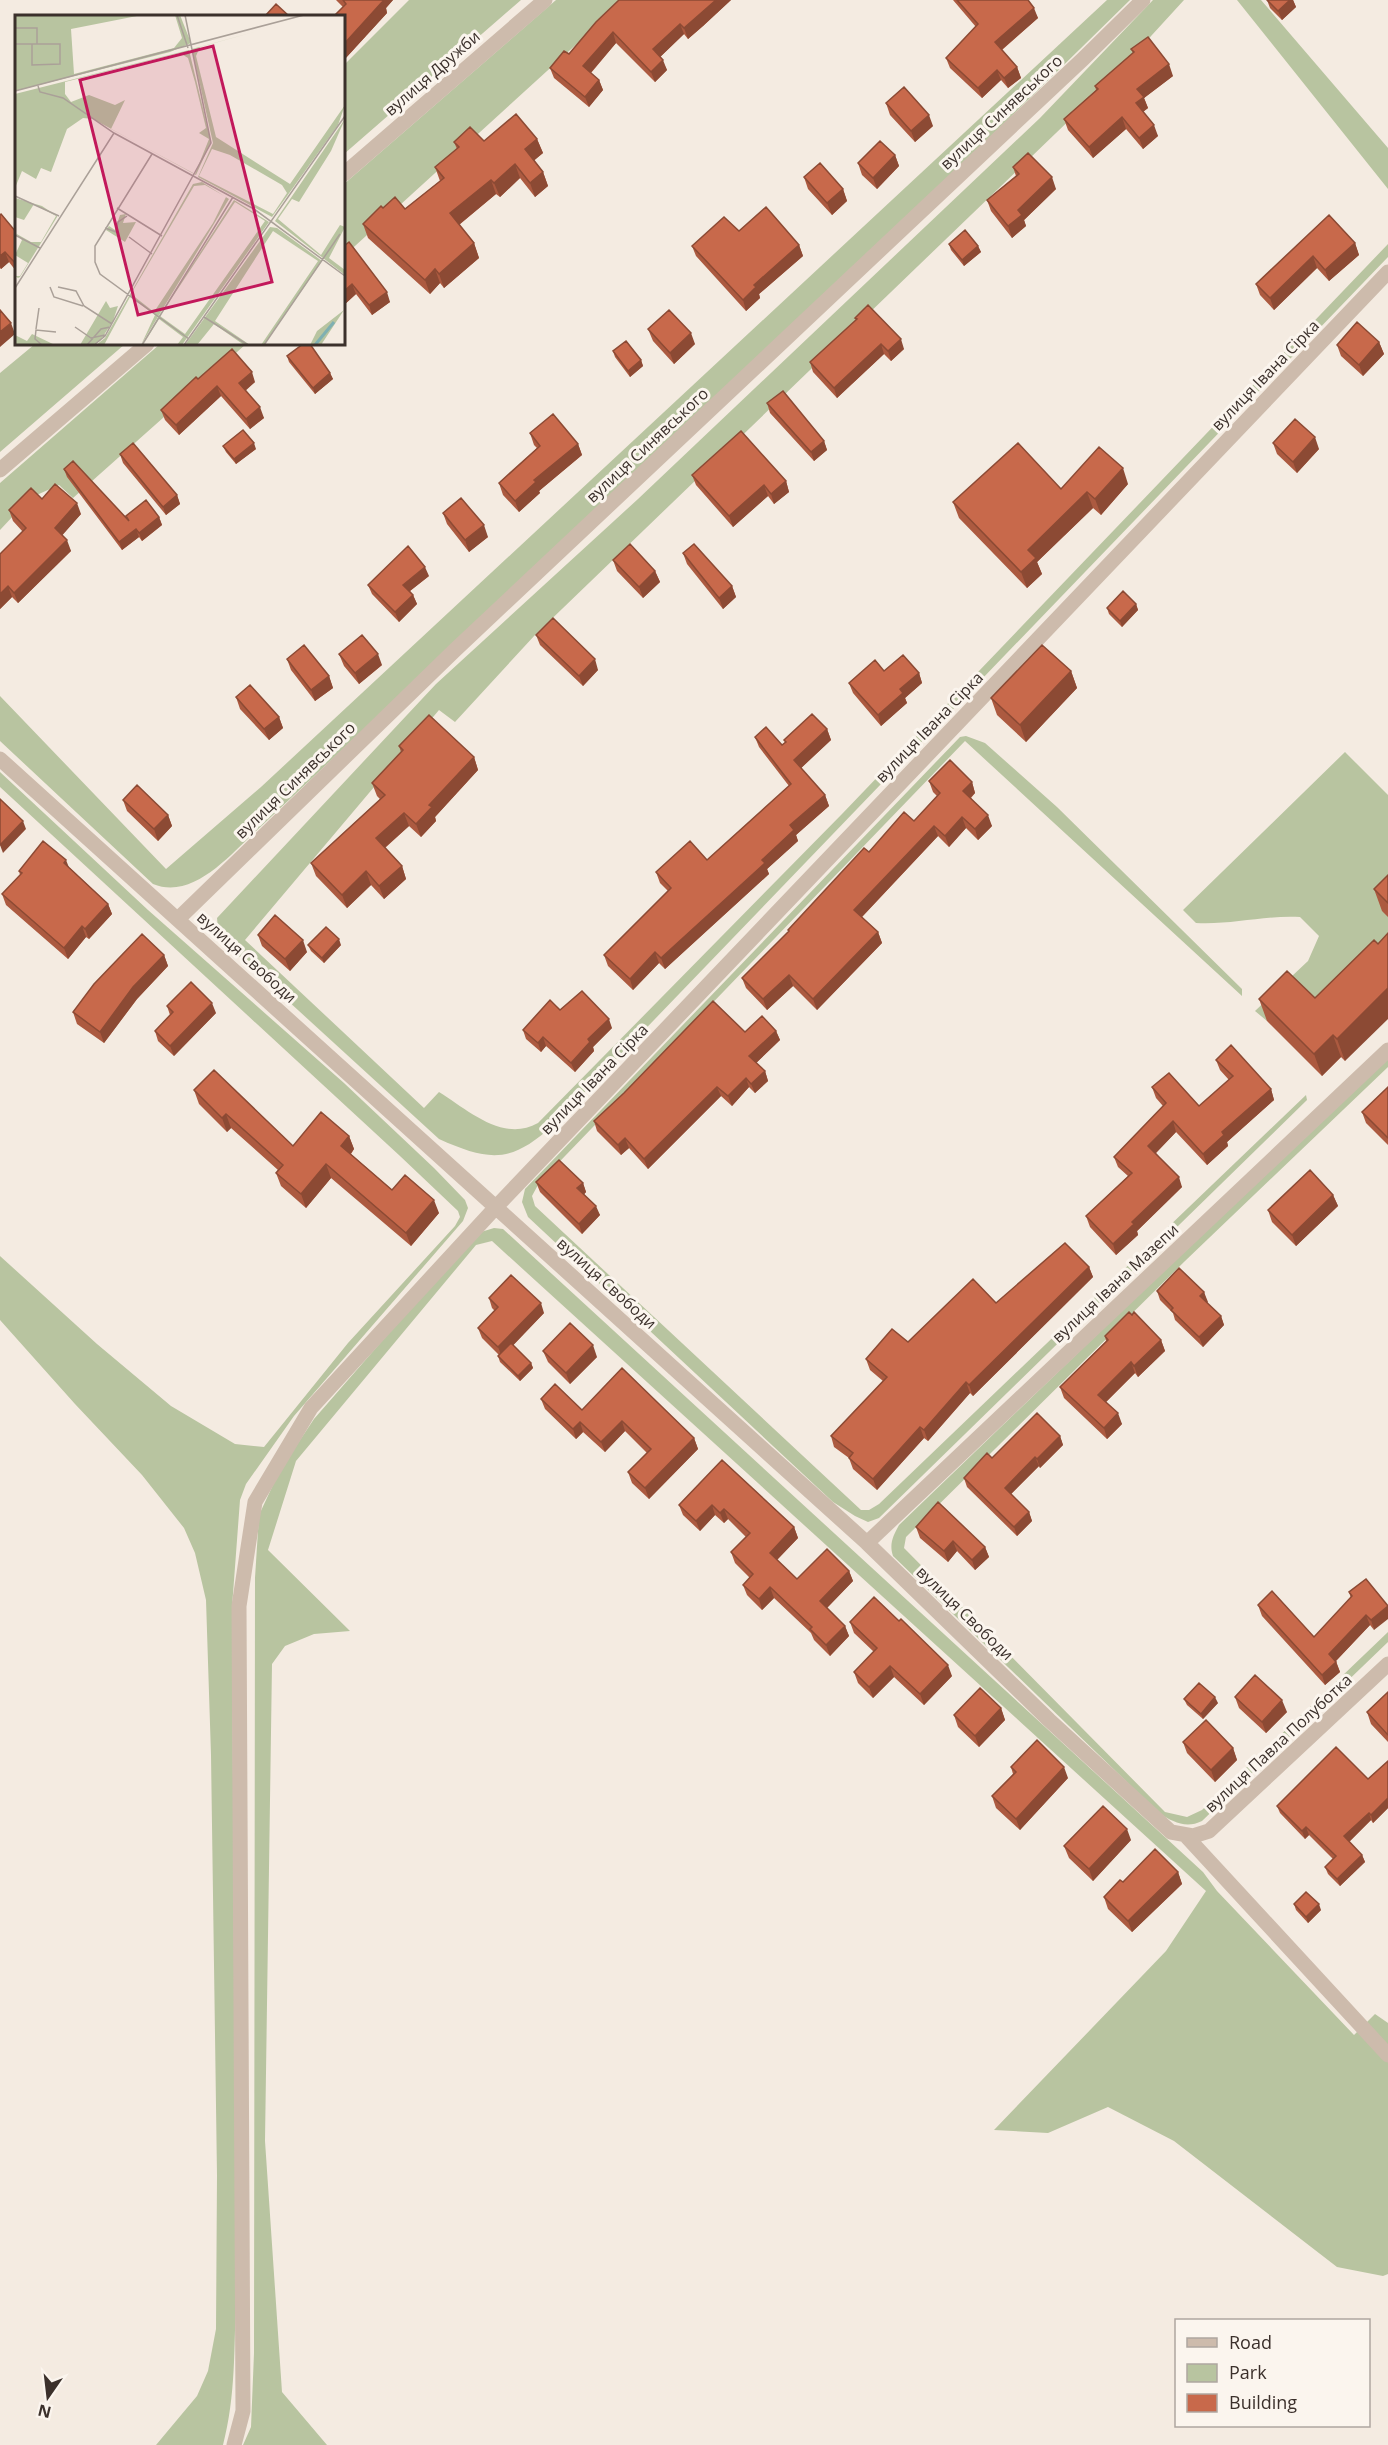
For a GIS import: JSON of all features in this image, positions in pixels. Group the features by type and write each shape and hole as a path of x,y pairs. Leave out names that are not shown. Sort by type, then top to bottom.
{"street":[{"name":"вулиця Дружби","path":"345,173 545,0"},
{"name":"вулиця Синявського","path":"178,918 455,650 1083,60 1143,0"},
{"name":"вулиця Івана Сірка","path":"234,2445 243,2411 239,1606 255,1502 311,1408 496,1207 1388,272"},
{"path":"0,470 146,345"},
{"name":"вулиця Свободи","path":"0,759 867,1543 1161,1825 1171,1832 1186,1836"},
{"name":"вулиця Івана Мазепи","path":"867,1543 1388,1050"},
{"name":"вулиця Павла Полуботка","path":"1186,1836 1199,1835 1216,1825 1388,1664"},
{"path":"1186,1836 1388,2055"}],"green space":[{"path":"409,0 521,0 345,153 345,64"},
{"path":"556,0 625,0 345,255 345,183"},
{"path":"1107,0 1130,0 976,151 233,853 208,874 182,886 167,887 153,884 0,741 0,696 166,869 261,787"},
{"path":"1153,0 1184,0 1109,82 535,635 455,722 439,710 245,940 424,1108 439,1092 486,1122 499,1127 525,1128 538,1123 842,814 1388,244 1388,257 553,1125 525,1146 500,1155 473,1152 439,1139 229,947 220,934 217,918 436,684 638,499 1040,118"},
{"path":"1237,0 1261,0 1388,148 1388,189"},
{"path":"34,345 124,345 0,452 0,373"},
{"path":"159,345 245,345 73,498 59,485 30,498 0,530 0,483"},
{"path":"966,736 985,743 1057,807 1242,989 1242,996 965,741 539,1183 532,1196 535,1206 861,1510 869,1510 879,1504 1306,1095 1307,1100 879,1518 868,1522 833,1502 528,1217 522,1202 525,1189 960,737"},
{"path":"1345,752 1388,795 1388,964 1345,999 1267,1021 1255,1011 1308,961 1319,936 1300,917 1196,923 1183,910"},
{"path":"0,772 148,910 344,1083 434,1168 465,1200 468,1208 463,1221 294,1416 246,1484 240,1500 232,1607 236,2296 232,2390 223,2445 156,2445 197,2396 208,2371 216,2329 217,2175 211,1755 206,1600 195,1553 184,1528 142,1475 0,1320 0,1256 97,1344 171,1406 235,1444 264,1447 348,1343 455,1226 460,1217 458,1211 400,1156 0,787"},
{"path":"1388,1055 1388,1067 1185,1261 906,1537 904,1548 1165,1812 1187,1817 1202,1810 1388,1632 1388,1642 1202,1821 1190,1824 1180,1823 1159,1813 893,1556 892,1540 899,1525"},
{"path":"494,1228 503,1229 1203,1872 1217,1891 1354,2035 1375,2014 1388,2023 1388,2274 1383,2276 1337,2267 1174,2141 1108,2107 1048,2133 994,2130 1166,1951 1206,1891 492,1241 476,1245 296,1461 268,1550 350,1631 314,1634 285,1646 272,1664 265,2141 282,2392 327,2445 243,2445 251,2427 254,2353 255,1578 259,1515 280,1470 314,1419 470,1240 481,1232"}],"building":[{"path":"343,0 383,1 345,43 345,15 335,15 346,4"},
{"path":"619,0 716,0 684,28 680,24 653,49 663,60 651,72 613,32 583,66 599,80 585,97 550,68 564,51 569,54 596,22"},
{"path":"957,0 1028,0 1034,8 995,42 1017,67 1004,78 997,70 978,88 946,58 978,24"},
{"path":"1267,0 1290,0 1278,11"},
{"path":"276,4 288,15 266,15"},
{"path":"1148,37 1169,64 1137,89 1144,97 1136,103 1154,125 1139,138 1122,117 1089,147 1064,119 1098,89 1095,86 1134,52 1131,49"},
{"path":"904,87 929,115 911,131 886,103"},
{"path":"516,114 537,139 525,149 543,172 530,183 515,164 494,183 491,180 450,213 474,243 439,274 435,269 425,280 363,224 381,206 383,208 395,197 405,209 444,178 435,167 459,147 454,142 470,127 484,141"},
{"path":"880,141 895,155 873,178 858,163"},
{"path":"1028,153 1052,177 1018,210 1022,215 1008,226 987,200 1019,174 1013,167"},
{"path":"820,163 843,189 827,203 804,177"},
{"path":"766,207 799,245 754,285 756,287 743,300 692,246 724,217 739,231"},
{"path":"0,215 15,231 15,263 5,252 0,256"},
{"path":"1329,215 1355,243 1325,270 1313,256 1270,298 1256,284"},
{"path":"965,230 978,246 962,260 949,244"},
{"path":"349,242 387,292 369,305 352,284 345,290 345,245"},
{"path":"868,305 901,339 888,351 881,344 834,388 810,362 857,319 855,318"},
{"path":"0,310 11,323 0,332"},
{"path":"669,310 691,333 670,353 648,329"},
{"path":"1357,322 1379,342 1359,365 1337,345"},
{"path":"626,341 641,360 628,371 613,351"},
{"path":"302,345 311,345 330,373 313,388 287,356"},
{"path":"232,349 252,372 239,383 260,407 246,419 217,386 176,425 161,410 196,377 198,379"},
{"path":"783,391 824,441 811,452 767,403"},
{"path":"553,414 578,444 534,480 536,482 515,501 499,483 540,446 530,433"},
{"path":"1295,419 1315,437 1293,462 1273,443"},
{"path":"243,430 254,443 234,459 223,446"},
{"path":"741,431 786,481 771,494 764,485 729,516 692,475"},
{"path":"133,443 177,495 163,507 120,454"},
{"path":"1018,443 1061,489 1099,447 1123,468 1095,499 1087,492 1028,550 1036,558 1021,572 953,502"},
{"path":"73,461 129,521 126,516 146,500 159,517 139,533 136,529 119,542 64,469"},
{"path":"55,484 77,503 55,528 67,540 14,593 8,586 0,594 0,554 26,528 9,510 31,488 42,499"},
{"path":"461,498 484,525 465,540 443,513"},
{"path":"630,544 655,571 639,587 613,560"},
{"path":"694,544 732,586 719,598 683,553"},
{"path":"408,546 425,567 403,585 413,595 395,612 368,585"},
{"path":"1123,591 1136,604 1120,621 1107,608"},
{"path":"553,618 595,659 579,676 536,635"},
{"path":"362,635 378,654 355,673 339,654"},
{"path":"304,645 329,676 311,690 287,659"},
{"path":"1042,645 1071,671 1020,725 991,698"},
{"path":"903,655 919,673 900,689 903,693 878,715 849,683 875,660 884,671"},
{"path":"250,685 279,717 264,729 236,697"},
{"path":"812,714 827,729 794,760 825,795 790,825 794,830 762,860 765,863 661,958 655,952 630,979 604,955 671,888 656,872 690,841 707,860 791,784 755,737 766,727 782,745 786,742 784,740"},
{"path":"429,715 474,757 429,805 432,807 416,824 404,813 376,838 402,866 379,886 366,871 342,895 311,863 385,795 372,783 403,750 399,746"},
{"path":"950,760 972,782 963,791 988,815 975,829 962,817 945,836 934,826 854,910 878,932 813,999 789,975 763,999 742,978 789,931 864,848 869,852 904,812 914,821 940,793 929,781"},
{"path":"137,785 168,815 154,829 123,800"},
{"path":"0,799 23,821 0,845"},
{"path":"43,841 66,860 64,863 108,904 85,929 82,926 64,948 2,894 22,873 19,871"},
{"path":"1388,875 1388,903 1374,889"},
{"path":"275,915 303,940 285,959 258,935"},
{"path":"326,927 339,939 322,958 308,945"},
{"path":"1388,933 1388,988 1337,1039 1333,1035 1314,1054 1259,999 1287,971 1315,998 1374,940 1378,944"},
{"path":"142,934 164,955 133,987 100,1032 73,1012 94,984"},
{"path":"191,982 212,1003 170,1046 155,1031 173,1012 167,1006"},
{"path":"582,991 609,1019 588,1039 590,1042 571,1063 543,1037 538,1043 523,1030 550,1000 560,1010"},
{"path":"713,1001 745,1032 762,1016 776,1031 749,1056 765,1071 751,1084 746,1078 728,1096 717,1087 644,1159 625,1138 618,1145 594,1121"},
{"path":"1231,1045 1271,1089 1222,1132 1224,1135 1203,1154 1173,1121 1148,1146 1179,1177 1132,1222 1134,1224 1113,1244 1086,1216 1132,1173 1114,1157 1166,1103 1152,1087 1169,1073 1199,1106 1233,1076 1216,1060"},
{"path":"214,1070 293,1146 321,1112 349,1136 341,1146 392,1190 405,1175 434,1200 406,1233 326,1164 301,1194 276,1173 283,1165 226,1114 222,1118 194,1090"},
{"path":"1388,1087 1388,1138 1362,1112"},
{"path":"559,1160 583,1183 577,1188 596,1206 579,1224 536,1182"},
{"path":"1310,1170 1333,1195 1292,1235 1268,1210"},
{"path":"1065,1243 1089,1267 969,1385 966,1382 924,1430 920,1427 873,1479 849,1458 853,1453 831,1436 887,1377 866,1359 892,1329 908,1342 973,1279 996,1303"},
{"path":"1179,1268 1204,1292 1200,1296 1221,1316 1199,1337 1171,1310 1173,1308 1157,1291"},
{"path":"511,1275 541,1303 498,1347 478,1328 498,1307 489,1298"},
{"path":"1129,1312 1132,1315 1134,1312 1161,1340 1134,1366 1131,1362 1098,1395 1118,1413 1104,1428 1060,1387 1108,1340 1105,1336"},
{"path":"570,1323 593,1345 566,1373 543,1351"},
{"path":"511,1343 531,1363 518,1376 498,1356"},
{"path":"622,1368 694,1438 645,1488 628,1472 651,1449 622,1421 601,1442 580,1422 573,1429 541,1399 555,1384 582,1410"},
{"path":"1037,1413 1060,1436 1037,1459 1035,1457 1005,1488 1029,1512 1014,1527 964,1478 987,1453 992,1458"},
{"path":"722,1460 794,1527 770,1553 797,1579 827,1549 849,1571 820,1601 845,1626 826,1645 810,1629 812,1627 770,1587 759,1599 743,1585 753,1574 731,1552 750,1533 724,1509 720,1513 712,1505 696,1521 679,1505"},
{"path":"938,1502 985,1547 972,1560 953,1541 944,1551 916,1527"},
{"path":"1366,1579 1388,1606 1371,1620 1366,1615 1329,1654 1336,1662 1322,1675 1258,1605 1272,1591 1314,1637 1352,1596 1349,1592"},
{"path":"874,1597 899,1621 901,1619 948,1665 920,1694 890,1666 869,1687 854,1672 877,1648 850,1622"},
{"path":"1255,1675 1282,1700 1262,1722 1235,1697"},
{"path":"1199,1683 1215,1697 1201,1714 1184,1699"},
{"path":"980,1688 1001,1708 975,1736 954,1715"},
{"path":"1388,1692 1388,1735 1367,1712"},
{"path":"1206,1720 1233,1748 1211,1770 1183,1742"},
{"path":"1037,1740 1064,1767 1016,1819 992,1796 1016,1772 1011,1767"},
{"path":"1336,1747 1368,1779 1388,1761 1388,1798 1344,1836 1362,1855 1337,1879 1325,1867 1336,1856 1306,1827 1302,1831 1277,1806"},
{"path":"1103,1806 1127,1829 1089,1869 1064,1846"},
{"path":"1155,1849 1178,1872 1128,1921 1104,1897 1120,1880 1123,1882"},
{"path":"1306,1892 1319,1904 1306,1917 1294,1904"}]}
